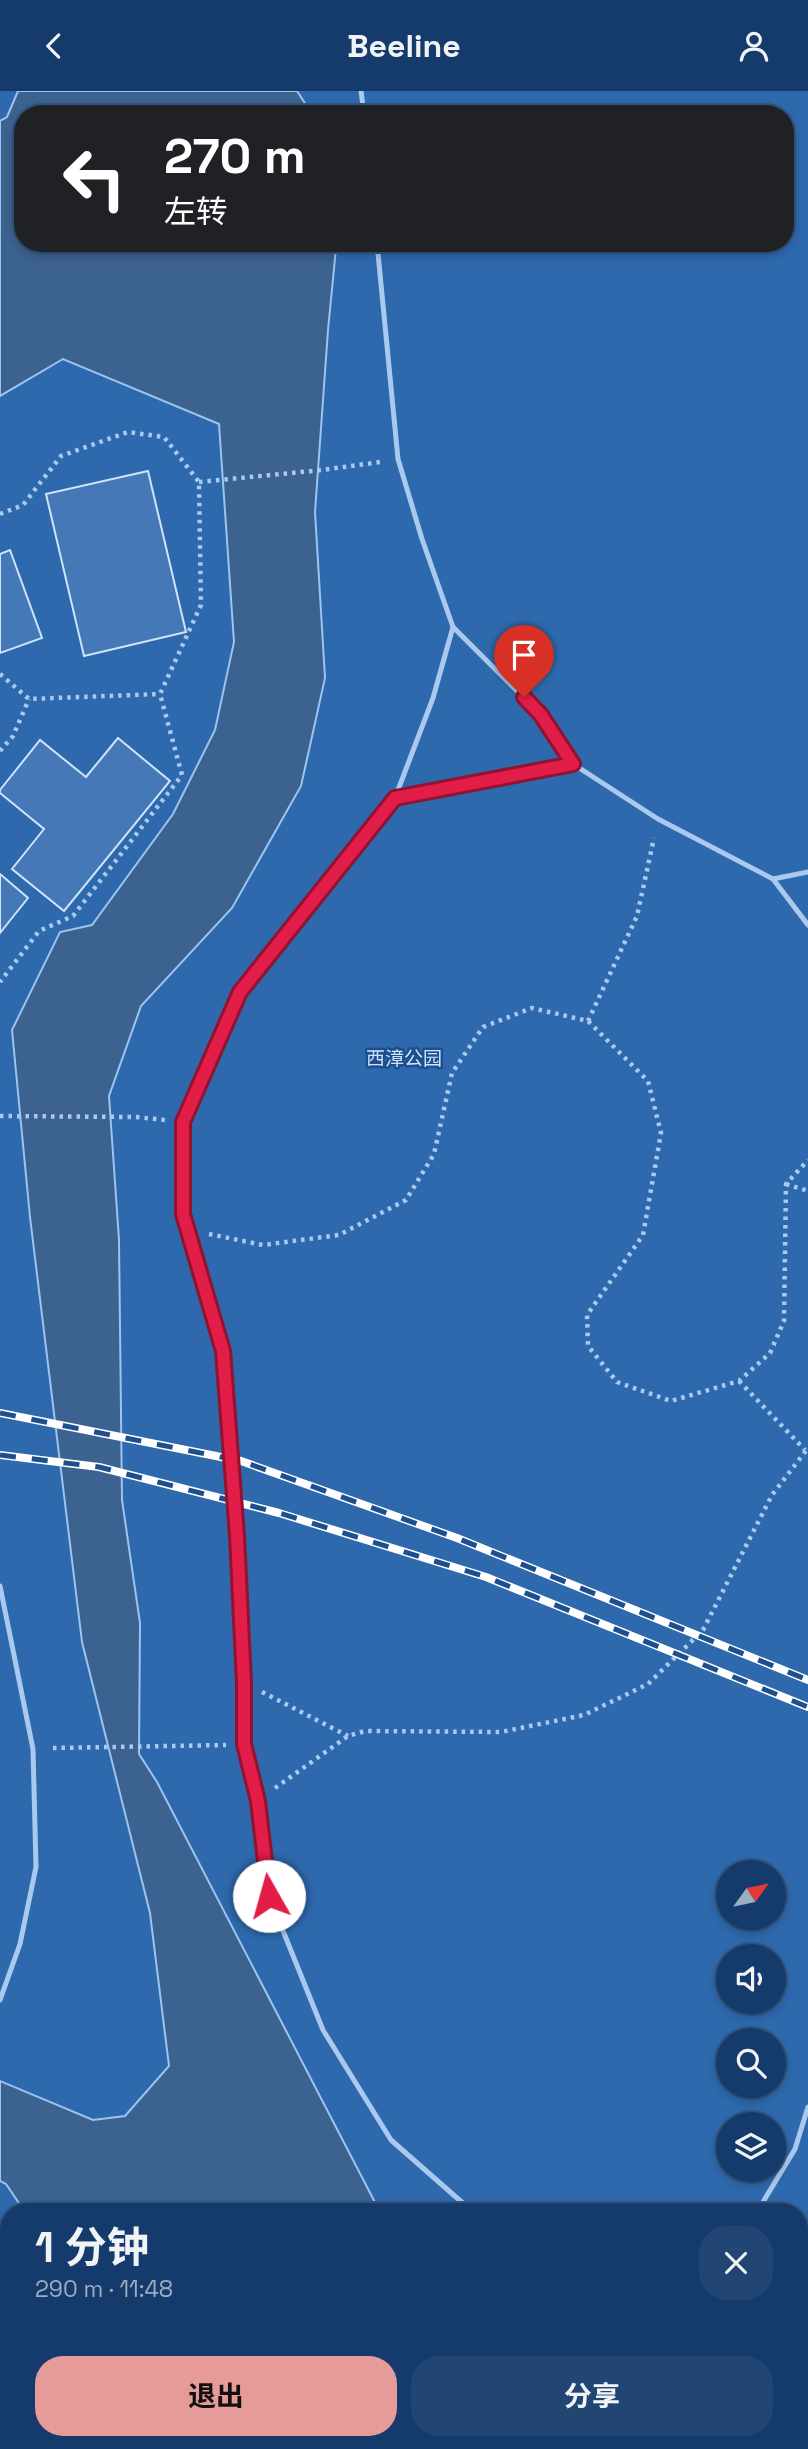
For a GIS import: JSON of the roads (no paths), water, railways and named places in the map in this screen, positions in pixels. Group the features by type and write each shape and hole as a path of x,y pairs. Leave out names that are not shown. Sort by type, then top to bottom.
{"lane":[{"path":"378,252 398,459 453,627 541,715 573,764 658,820 773,879 808,925"},
{"path":"453,627 433,698 395,798 240,992 183,1122 183,1214 223,1351 237,1536 244,1744 258,1801 269,1896 323,2030 391,2140 463,2203"},
{"path":"395,798 573,764"},
{"path":"773,879 808,872"},
{"path":"0,1586 33,1749 36,1867 20,1944 0,2000"},
{"path":"763,2203 795,2149 808,2107"}],"railway":[{"path":"0,1413 241,1461 457,1538 808,1680"},
{"path":"0,1455 99,1467 279,1513 486,1577 808,1707"}],"park label":[{"name":"西漳公园","path":"404,1058"}]}
